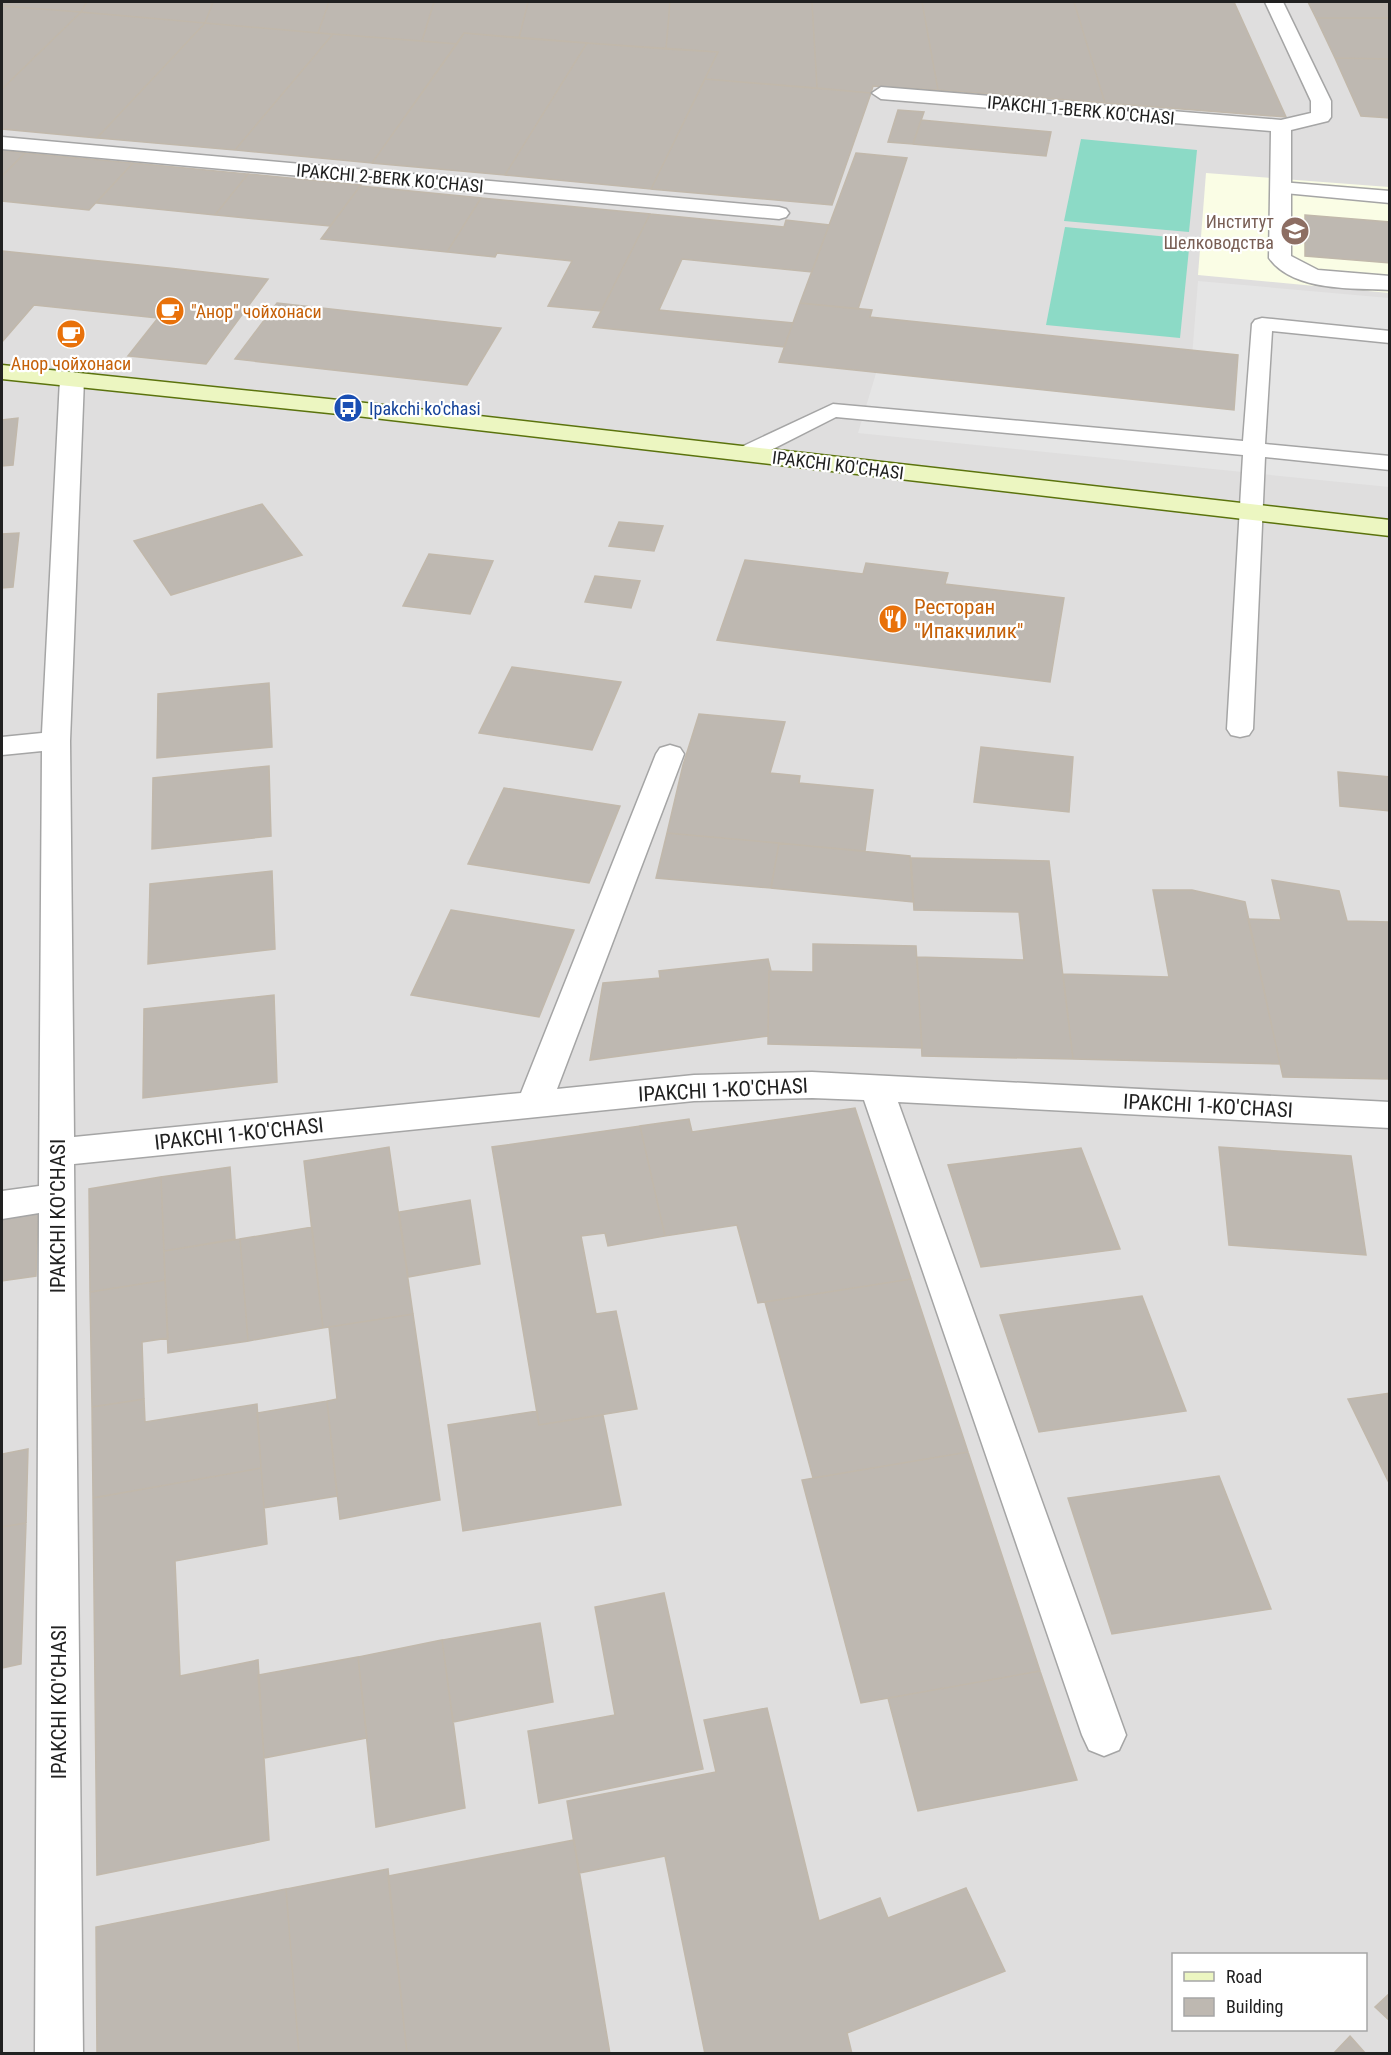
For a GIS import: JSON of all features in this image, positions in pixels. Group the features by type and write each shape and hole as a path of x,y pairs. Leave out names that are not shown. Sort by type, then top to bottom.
{"main road":[{"name":"IPAKCHI KO'CHASI","path":"2,372 1389,528"}],"street":[{"name":"IPAKCHI 1-BERK KO'CHASI","path":"881,93 1281,126 1321,117 1321,101 1274,2"},
{"path":"1281,126 1280,258 1286,267 1301,274 1389,284"},
{"name":"IPAKCHI 2-BERK KO'CHASI","path":"2,143 779,213"},
{"name":"IPAKCHI KO'CHASI","path":"59,2054 56,741 72,379"},
{"path":"2,746 56,741"},
{"path":"534,1104 670,754"},
{"name":"IPAKCHI 1-KO'CHASI","path":"58,1152 705,1087 812,1085 1389,1115"},
{"path":"877,1090 1104,1735"},
{"path":"2,1205 58,1197"}],"lane":[{"path":"1281,188 1389,197"},
{"path":"1239,729 1262,324 1389,337"},
{"path":"745,454 833,410 1254,448 1389,463"}],"shaded area":[{"path":"2,2 1389,2 1389,2053 2,2054"},
{"name":"Институт Шелководства","path":"1206,173 1389,187 1389,293 1198,275"},
{"path":"1198,281 1389,298 1389,487 858,433 877,370 1192,357"}],"green space":[{"path":"1081,139 1197,150 1189,232 1064,221"},
{"path":"1065,227 1190,239 1180,338 1046,325"}],"building":[{"path":"2,2 87,2 81,12 2,6"},
{"path":"87,2 213,2 205,23 81,12"},
{"path":"213,2 329,2 318,33 205,23"},
{"path":"329,2 434,2 422,41 318,33"},
{"path":"434,2 528,2 519,38 464,33 457,44 422,41"},
{"path":"528,2 670,2 666,49 519,38"},
{"path":"670,2 812,2 817,88 705,79 718,52 666,49"},
{"path":"812,2 922,2 938,90 873,86 871,93 817,88"},
{"path":"922,2 1074,2 1105,103 938,90"},
{"path":"1074,2 1234,2 1286,117 1105,103"},
{"path":"1308,2 1390,2 1390,18 1316,18"},
{"path":"2,6 81,12 2,89"},
{"path":"81,12 205,23 97,138 2,129 2,89"},
{"path":"1316,18 1390,18 1390,59 1335,58"},
{"path":"205,23 333,34 235,150 97,138"},
{"path":"464,33 587,43 505,175 372,163"},
{"path":"333,34 457,44 372,163 235,150"},
{"path":"587,43 718,52 651,189 505,175"},
{"path":"1335,58 1390,59 1390,118 1361,116"},
{"path":"705,79 871,93 832,205 651,189"},
{"path":"898,110 924,112 913,144 888,142"},
{"path":"921,120 1051,132 1046,156 913,144"},
{"path":"2,150 25,153 2,176"},
{"path":"25,153 133,163 89,210 2,201 2,176"},
{"path":"856,153 907,158 858,309 800,303"},
{"path":"133,163 248,174 215,215 96,203"},
{"path":"248,174 361,185 330,226 215,215"},
{"path":"360,186 481,198 447,252 321,239"},
{"path":"481,198 650,214 601,311 548,306 572,261 497,253 495,257 447,252"},
{"path":"650,214 784,227 786,220 829,225 812,272 682,259 659,310 793,323 784,347 593,327"},
{"path":"1305,215 1390,222 1390,263 1305,256"},
{"name":"\"Анор\" чойхонаси","path":"2,251 268,279 206,364 128,356 158,318 34,305 2,342"},
{"path":"277,303 501,328 467,385 235,359"},
{"path":"800,303 872,310 870,317 1238,355 1234,410 779,362"},
{"path":"18,418 13,465 2,466 2,420"},
{"path":"262,504 302,555 171,595 134,541"},
{"path":"619,522 663,526 654,551 609,546"},
{"path":"19,533 13,587 2,588 2,534"},
{"path":"429,554 493,561 470,614 403,606"},
{"name":"Ресторан \"Ипакчилик\"","path":"745,560 863,574 866,563 948,573 945,584 1064,598 1050,682 717,640"},
{"path":"595,576 640,581 631,608 585,602"},
{"path":"512,667 621,682 592,750 479,733"},
{"path":"269,683 272,747 157,758 158,694"},
{"path":"699,714 785,722 770,773 800,776 799,783 873,790 865,851 667,833 683,765"},
{"path":"981,747 1073,757 1069,812 974,802"},
{"path":"269,766 271,836 152,849 153,778"},
{"path":"1338,772 1390,777 1390,811 1340,806"},
{"path":"504,788 620,806 589,883 468,864"},
{"path":"667,833 779,843 771,888 656,878"},
{"path":"779,843 910,856 913,902 771,888"},
{"path":"911,858 1049,861 1073,1059 922,1056 917,957 1024,960 1019,912 914,910"},
{"path":"272,871 275,949 148,964 150,884"},
{"path":"1272,880 1339,891 1347,921 1390,922 1390,1079 1283,1077 1248,919 1281,920"},
{"path":"1153,890 1192,890 1245,902 1280,1064 1073,1059 1063,974 1169,977"},
{"path":"451,910 574,930 539,1017 411,995"},
{"path":"813,944 916,946 922,1048 768,1044 769,971 813,972"},
{"path":"768,959 771,971 769,971 768,1036 590,1060 603,983 660,978 659,971"},
{"path":"274,995 277,1082 143,1098 144,1009"},
{"path":"855,1108 911,1279 758,1303 737,1225 665,1236 640,1126 689,1119 692,1132"},
{"path":"640,1126 665,1236 608,1246 605,1233 581,1236 596,1314 616,1311 637,1409 539,1425 492,1147"},
{"path":"389,1147 413,1314 323,1328 304,1161"},
{"path":"1219,1147 1351,1156 1366,1255 1229,1245"},
{"path":"1081,1148 1120,1249 981,1267 948,1165"},
{"path":"230,1167 235,1239 164,1251 161,1177"},
{"path":"161,1177 165,1280 90,1292 89,1189"},
{"path":"470,1200 480,1264 408,1277 399,1212"},
{"path":"38,1212 36,1276 2,1281 2,1217"},
{"path":"312,1227 323,1328 248,1341 240,1239"},
{"path":"240,1239 248,1341 168,1353 164,1251"},
{"path":"911,1279 968,1452 813,1478 765,1302"},
{"path":"165,1280 168,1338 142,1342 144,1399 92,1407 90,1292"},
{"path":"1142,1296 1186,1411 1039,1432 1000,1315"},
{"path":"413,1314 440,1500 340,1519 327,1401 337,1399 329,1327"},
{"path":"1390,1393 1390,1485 1348,1399"},
{"path":"144,1399 145,1422 257,1404 261,1468 93,1498 92,1407"},
{"path":"327,1401 337,1496 264,1508 257,1413"},
{"path":"537,1411 539,1425 603,1415 621,1505 463,1531 448,1425"},
{"path":"28,1449 26,1523 2,1527 2,1454"},
{"path":"968,1452 1040,1671 861,1703 802,1480"},
{"path":"261,1468 267,1544 175,1561 180,1676 258,1660 269,1840 97,1875 93,1498"},
{"path":"1219,1476 1271,1609 1112,1634 1068,1498"},
{"path":"26,1523 21,1664 2,1668 2,1527"},
{"path":"664,1593 703,1769 539,1803 528,1731 615,1715 595,1607"},
{"path":"540,1623 553,1702 453,1722 442,1640"},
{"path":"442,1640 465,1808 376,1827 358,1657"},
{"path":"358,1657 367,1738 264,1758 258,1675"},
{"path":"1040,1671 1077,1780 918,1811 888,1698"},
{"path":"767,1708 819,1921 880,1898 888,1918 966,1888 1005,1971 847,2033 852,2054 705,2054 665,1856 579,1873 567,1801 716,1772 704,1720"},
{"path":"574,1840 610,2054 407,2054 388,1876"},
{"path":"388,1869 407,2054 299,2054 286,1889"},
{"path":"286,1889 299,2054 97,2054 96,1927"},
{"path":"1390,1993 1390,2021 1375,2007"},
{"path":"1350,2036 1366,2054 1333,2054"}],"place":[{"name":"Институт Шелководства","path":"1295,231"},
{"name":"\"Анор\" чойхонаси","path":"170,311"},
{"name":"Анор чойхонаси","path":"71,334"},
{"name":"Ipakchi ko'chasi","path":"348,408"},
{"name":"Ресторан \"Ипакчилик\"","path":"893,619"}]}
